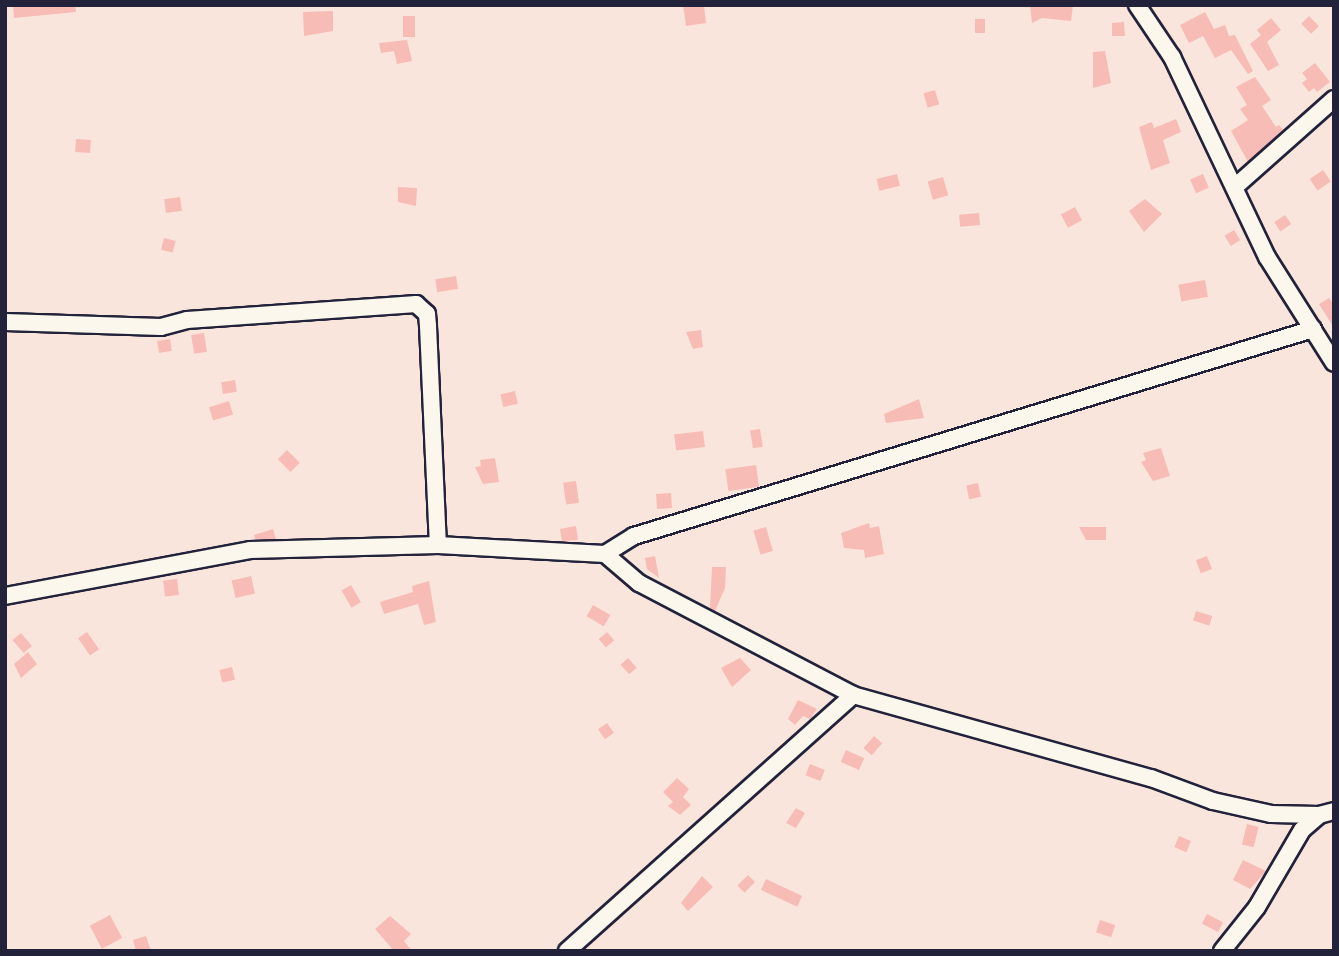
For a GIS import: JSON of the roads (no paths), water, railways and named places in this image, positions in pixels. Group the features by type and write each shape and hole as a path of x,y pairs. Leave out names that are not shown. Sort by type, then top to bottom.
{"street":[{"path":"1137,5 1172,57 1236,186 1267,257 1334,363"},
{"path":"1236,186 1334,99"},
{"path":"5,322 161,327 187,320 416,304 427,314 438,545"},
{"path":"5,596 250,550 438,545 605,554 634,536 1313,329"},
{"path":"605,554 639,583 853,695 1151,778 1213,801 1272,814 1326,813"},
{"path":"566,951 853,695"},
{"path":"1222,951 1257,907 1302,830 1326,813"}]}
